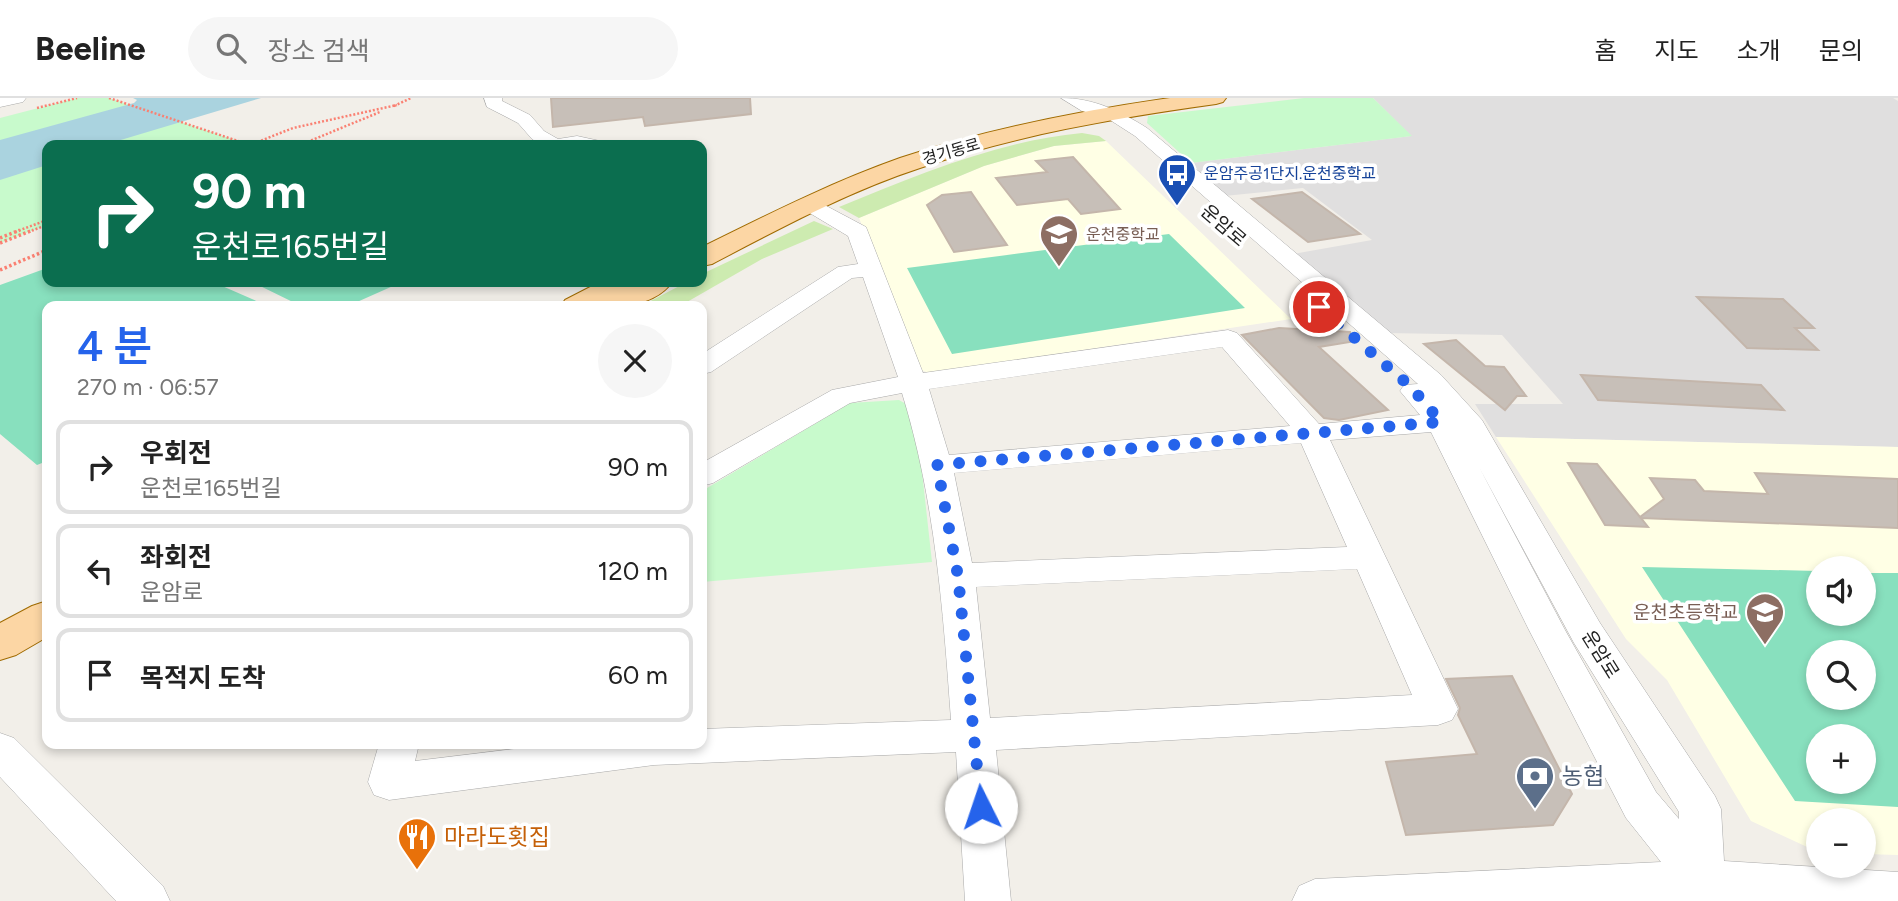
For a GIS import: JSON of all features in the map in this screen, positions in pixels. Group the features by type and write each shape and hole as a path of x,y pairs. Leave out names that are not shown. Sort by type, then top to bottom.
{"main road":[{"name":"경기동로","path":"707,239 839,180 928,147 1010,123 1145,98"},
{"name":"경기동로","path":"707,256 810,205 908,164 1091,109 1216,98"},
{"path":"585,301 612,287"},
{"path":"621,301 644,287"},
{"path":"0,618 42,596"},
{"path":"0,643 42,620"}],"street":[{"path":"0,102 17,98"},
{"path":"493,98 493,103 524,119 538,135 546,140"},
{"name":"운암로","path":"1091,109 1411,387 1454,421 1700,809 1708,891"},
{"path":"810,205 858,232 912,383 937,465 958,576 972,735 978,760 988,901"},
{"path":"707,363 846,272 871,269"},
{"path":"707,473 842,396 912,383 1228,338 1312,434 1438,709 972,735 707,744"},
{"path":"937,465 1454,421"},
{"name":"운암로","path":"1454,421 1547,630 1641,804 1708,891"},
{"path":"958,576 1370,557"},
{"path":"398,749 389,782 632,749"},
{"path":"0,750 147,901"},
{"path":"1315,901 1708,891 1898,893"}],"path":[{"path":"109,98 237,140"},
{"path":"312,140 411,98"},
{"path":"263,140 293,128 397,104"},
{"path":"0,238 42,225"},
{"path":"0,243 42,225"},
{"path":"0,270 42,252"}],"shaded area":[{"path":"1373,98 1893,98 1898,101 1898,447 1496,437 1475,404 1563,404 1502,335 1386,333 1293,254 1372,240 1303,188 1224,196 1191,163 1411,136"},
{"name":"운천중학교","path":"1106,141 1291,319 929,373 921,370 859,218 984,166 1054,146"},
{"name":"운천초등학교","path":"1496,437 1898,447 1898,855 1876,854 1876,808 1806,808 1806,846 1751,821 1667,680 1626,639"}],"green space":[{"path":"77,98 109,98 235,140 42,140 42,227 0,243 0,118"},
{"path":"1304,98 1373,98 1412,136 1191,163 1147,123 1148,116"},
{"path":"1082,133 1099,136 1106,141 1054,146 984,166 859,218 839,207 989,151 1050,137"},
{"path":"814,221 833,229 762,259 689,301 651,301 677,287 707,287 707,272"},
{"path":"1169,234 1245,308 952,354 907,268"},
{"path":"42,270 42,287 224,287 257,301 42,301 42,463 37,465 0,434 0,285"},
{"path":"262,287 391,287 359,301 291,301"},
{"path":"899,400 915,409 932,562 707,582 707,488 850,403"},
{"path":"1642,567 1806,571 1806,626 1876,626 1876,573 1898,573 1898,807 1795,801"}],"water":[{"path":"133,98 261,98 121,140 42,140 42,167 0,180 0,140 137,100"}],"building":[{"path":"551,98 750,98 751,114 645,126 643,117 553,127"},
{"path":"1073,157 1120,209 1081,214 1068,199 1017,205 996,178 1047,172 1036,161"},
{"path":"971,192 1007,245 954,252 927,205 942,195"},
{"path":"1302,192 1360,234 1308,242 1252,199"},
{"path":"1697,297 1783,299 1814,328 1795,328 1818,350 1747,348"},
{"path":"1279,328 1350,332 1350,342 1319,347 1388,410 1339,420 1324,418 1242,335"},
{"path":"1456,340 1485,366 1504,367 1526,396 1517,396 1505,410 1424,344"},
{"path":"1581,375 1761,385 1784,410 1598,400"},
{"path":"1568,463 1597,464 1640,517 1664,499 1650,478 1695,480 1704,491 1768,494 1755,473 1898,479 1898,528 1641,518 1648,527 1605,525"},
{"path":"1512,676 1572,794 1553,825 1406,835 1386,762 1477,754 1458,715 1460,708 1446,679"}],"place":[{"name":"운암주공1단지.운천중학교","path":"1177,207"},
{"name":"운천중학교","path":"1059,268"},
{"name":"운천초등학교","path":"1765,646"},
{"name":"농협","path":"1535,810"},
{"name":"마라도횟집","path":"417,871"}],"route":[{"path":"981,807 958,576 937,465 1441,422 1411,387 1319,307"}]}
